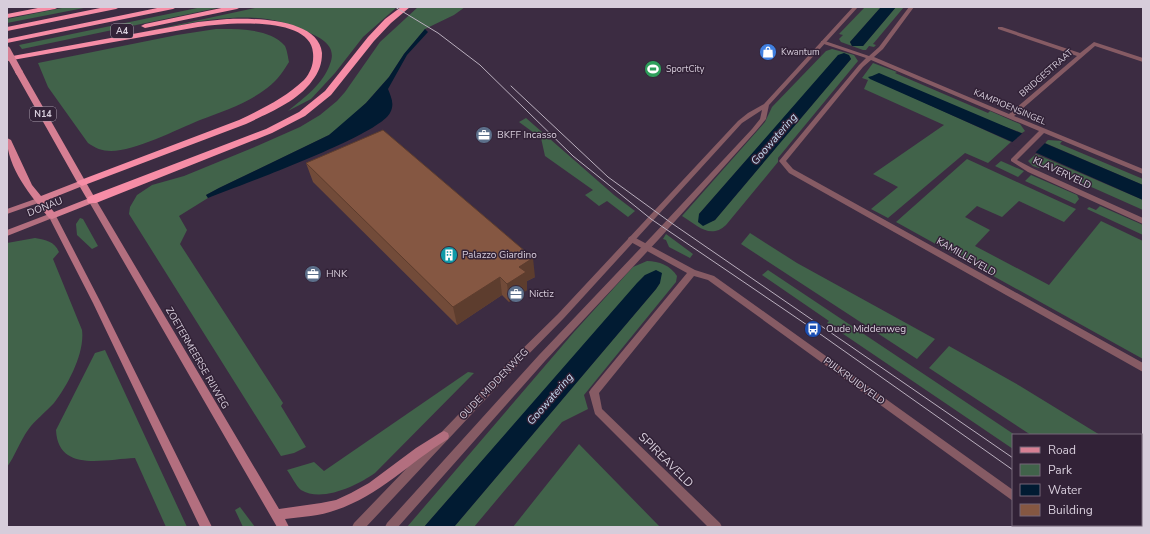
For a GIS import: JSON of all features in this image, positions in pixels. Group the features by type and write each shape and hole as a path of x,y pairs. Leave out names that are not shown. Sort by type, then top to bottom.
{"highway":[{"path":"7,16 55,7"},
{"path":"7,29 116,7"},
{"name":"A4","path":"7,42 173,7"},
{"name":"A4","path":"7,57 237,7"},
{"path":"92,200 269,131 302,114 328,93 371,38 388,21 406,7"},
{"name":"A4","path":"7,57 192,26 237,21 268,22 295,29 308,35 316,43 319,58 317,69 293,95 274,107 228,128 82,183"}],"main road":[{"name":"N14","path":"7,50 92,200"},
{"path":"7,140 24,179 38,200 52,216 68,246 206,527"},
{"name":"DONAU","path":"7,212 82,183"},
{"name":"DONAU","path":"7,233 92,200"},
{"name":"ZOETERMEERSE RIJWEG","path":"92,200 112,237 283,527"},
{"path":"276,515 336,505 357,496 375,486 418,453 444,436"}],"street":[{"name":"OUDE MIDDENWEG","path":"358,527 561,316 740,122 750,114 766,105 856,7"},
{"path":"871,58 881,48 912,7"},
{"path":"1000,28 1081,56"},
{"name":"KAMPIOENSINGEL","path":"823,42 871,58 1143,172"},
{"name":"BRIDGESTRAAT","path":"1010,116 1094,44 1143,60"},
{"name":"KAMILLEVELD","path":"871,58 861,66 782,161 791,171 1143,368"},
{"name":"OUDE MIDDENWEG","path":"391,527 542,358 647,247 763,119 766,105"},
{"name":"KLAVERVELD","path":"1043,130 1013,160 1030,170 1143,221"},
{"name":"PIJLKRUIDVELD","path":"632,239 692,272 711,278 1012,495"},
{"name":"SPIREAVELD","path":"692,272 594,392 598,411 716,527"}],"green space":[{"path":"67,7 89,7 7,23 7,19"},
{"path":"202,7 222,7 22,49 19,45"},
{"path":"259,7 397,7 363,37 335,73 311,99 288,111 318,84 323,78 330,64 332,53 328,44 315,35 291,25 262,18 209,20 144,32"},
{"path":"418,7 465,7 454,15 425,29 404,54 389,77 366,103 329,135 206,195 208,198 179,216 187,230 180,244 283,403 281,406 306,447 294,453 281,456 129,214 130,207 137,195 152,185 184,176 257,146 300,127 320,115 337,101 345,92 380,42"},
{"path":"865,7 881,7 850,42 852,46 841,42 839,39 843,35 839,34"},
{"path":"896,7 904,7 873,44 876,45 874,47 869,46 866,50 863,50 852,46 863,46"},
{"path":"216,29 253,31 271,36 279,40 285,46 289,62 281,75 275,81 249,100 132,148 111,151 96,148 88,143 48,87 38,63 177,35"},
{"path":"832,49 854,55 858,61 778,158 778,162 726,225 714,231 704,230 682,216 765,122 772,107 826,51","holes":["838,56 849,56 851,59 715,220 710,222 699,214"]},
{"path":"873,63 897,72 895,73 988,113 990,111 1020,124 1025,131 1022,133 870,78 1011,142 988,163 965,153 888,218 871,209 898,187 873,174 944,125 864,89 868,80 862,78"},
{"path":"526,118 614,195 635,211 628,217 607,201 599,206 585,195 593,190 545,156 541,138 519,122"},
{"path":"1048,140 1062,141 1060,144 1143,179 1143,185 1045,143"},
{"path":"1036,154 1143,200 1143,210 1042,165 1039,168 1033,166 1028,161"},
{"path":"967,159 1076,209 1064,222 1019,201 1002,217 977,206 965,217 990,230 975,246 1049,285 1101,221 1143,241 1143,359 896,222"},
{"path":"1001,161 1024,171 1018,177 995,166"},
{"path":"1031,175 1077,195 1079,199 1075,204 1025,181"},
{"path":"1100,206 1143,225 1143,235 1087,209 1089,207 1096,210"},
{"path":"80,218 83,219 98,246 92,249 77,235 76,224"},
{"path":"750,233 797,263 935,339 917,359 741,244"},
{"path":"666,234 693,254 690,258 669,247 666,240 663,239"},
{"path":"35,238 52,243 59,252 53,259 82,330 81,349 65,387 54,403 28,430 7,467 7,243"},
{"path":"647,261 660,263 671,269 677,276 676,282 584,395 588,409 562,422 474,527 454,527 656,289 660,283 645,275 424,527 407,527 574,332 633,267"},
{"path":"768,270 1014,434 1012,434 1012,448 827,323 829,321 762,275"},
{"path":"949,346 1020,386 1098,434 1029,434 929,368"},
{"path":"105,350 187,527 166,527 135,458 97,461 74,458 65,453 59,444 56,430 95,353"},
{"path":"468,372 474,373 375,473 359,483 340,491 319,495 301,490 287,470 314,462 324,471"},
{"path":"579,444 660,527 513,527"},
{"path":"240,507 255,527 243,527 235,510"}],"water":[{"path":"881,7 896,7 863,46 852,46 850,42"},
{"path":"425,29 428,32 407,55 388,89 392,101 392,107 390,113 380,123 335,147 306,160 208,198 206,195 219,188 329,135 366,103 389,77 404,54"},
{"name":"Goowatering","path":"844,53 849,55 851,59 715,220 703,226 698,222 699,214 838,55"},
{"path":"879,73 1143,185 1143,200 868,77"},
{"name":"Goowatering","path":"656,270 662,273 660,283 656,289 454,527 424,527 637,283 645,275"}],"pier":[{"path":"1024,132 1046,142 1033,155 1010,144"}],"building":[{"name":"Palazzo Giardino","path":"383,130 533,258 519,267 526,272 507,284 500,277 453,307 306,163"}],"tram line":[{"path":"395,7 438,33 480,65 573,156 651,219 813,329 1012,469"},
{"path":"511,86 608,177 670,222 1012,457"}],"place":[{"name":"Kwantum","path":"768,52"},
{"name":"SportCity","path":"653,69"},
{"name":"BKFF Incasso","path":"484,135"},
{"name":"Palazzo Giardino","path":"449,255"},
{"name":"HNK","path":"313,274"},
{"name":"Nictiz","path":"516,294"},
{"name":"Oude Middenweg","path":"813,329"}]}
